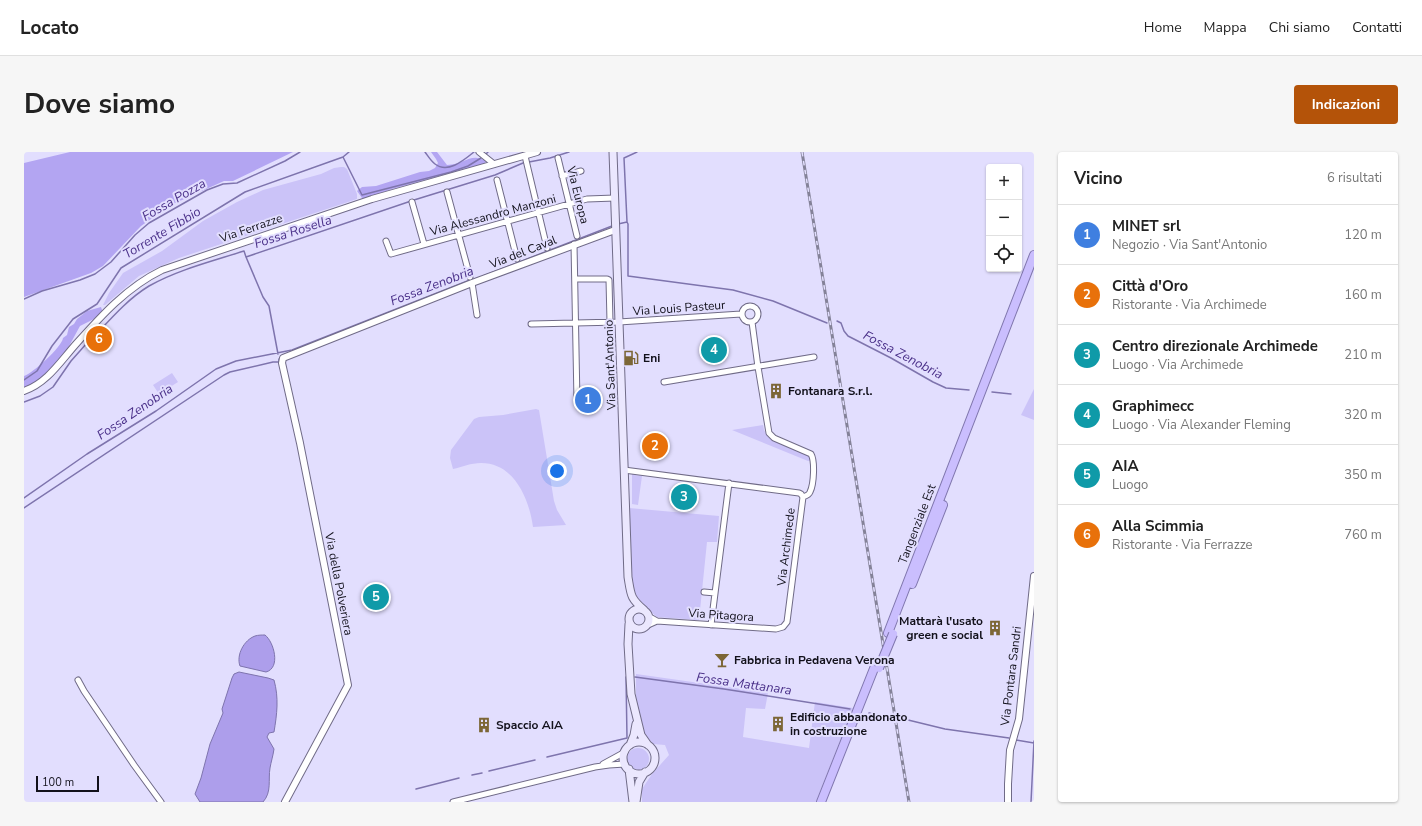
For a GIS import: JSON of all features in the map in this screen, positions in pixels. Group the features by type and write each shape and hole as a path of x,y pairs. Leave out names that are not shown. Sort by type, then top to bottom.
{"highway":[{"name":"Tangenziale Est","path":"891,633 1034,255"},
{"name":"Tangenziale Est","path":"821,802 891,633 1034,270"},
{"name":"Tangenziale Est","path":"827,802 877,667"}],"main road":[{"name":"Via Sant'Antonio","path":"613,152 628,578 631,595 634,601 646,613"},
{"name":"Via Sant'Antonio","path":"628,578 626,595 631,612 628,617 631,694 641,735 652,748 655,757 652,766 645,772 639,782 635,802"},
{"path":"629,624 636,630 645,627 649,620 646,613 638,609 631,612"},
{"name":"Via Sant'Antonio","path":"630,655 634,635 645,627"},
{"name":"Via Sant'Antonio","path":"635,802 624,756 625,752 630,746 637,722"},
{"path":"630,746 641,742 648,745"},
{"path":"627,767 636,773 645,772"}],"street":[{"path":"479,152 494,164"},
{"name":"Via Ferrazze","path":"24,391 33,388 45,379 112,306 142,281 162,270 366,201 526,154 538,152"},
{"path":"526,154 547,248"},
{"name":"Via Europa","path":"558,158 577,236"},
{"path":"562,176 581,171"},
{"path":"497,180 517,259"},
{"path":"447,192 471,280 477,315"},
{"name":"Via Alessandro Manzoni","path":"386,241 391,254 587,199 615,198"},
{"path":"412,202 424,244"},
{"name":"Via del Caval","path":"283,358 471,280 506,271 574,244 616,230"},
{"path":"574,244 577,402"},
{"path":"575,279 609,280 610,322"},
{"path":"754,306 758,314 756,319 752,322 744,321 741,314 745,307 754,306"},
{"name":"Via Louis Pasteur","path":"531,324 619,322 741,314"},
{"path":"752,322 769,433 774,438 811,454 814,459 811,490 808,495 803,497"},
{"name":"Via della Polveriera","path":"283,358 282,363 300,443 348,685 285,802"},
{"path":"664,382 814,358"},
{"name":"Via Archimede","path":"624,470 799,493 803,497 787,622 783,627"},
{"path":"711,624 729,483"},
{"name":"Via Pontara Sandri","path":"1008,802 1010,750 1019,719 1034,576"},
{"path":"704,592 716,593"},
{"name":"Via Pitagora","path":"646,613 657,621"},
{"name":"Via Pitagora","path":"645,627 657,621 776,629 783,627"},
{"path":"78,680 134,765 161,802"},
{"path":"598,767 625,752"},
{"path":"453,802 598,767 609,765 627,767"}],"shaded area":[{"path":"70,152 293,152 233,181 224,181 171,205 141,226 103,266 91,273 24,297 24,163"},
{"path":"431,152 437,152 447,165 471,158 486,161 485,163 474,167 392,189 368,198 362,198 357,191 362,187 376,186 435,168 438,163"},
{"path":"344,167 347,169 357,194 357,199 179,258 139,276 105,305 103,305 109,293 123,273 162,251 203,221 237,202 263,190 321,174 334,168"},
{"path":"101,307 103,313 80,326 68,348 41,379 34,385 24,388 24,376 34,370 53,353 63,338 67,335 69,327 87,311"},
{"path":"172,373 178,382 159,394 153,385"},
{"path":"1034,389 1034,420 1021,415"},
{"path":"536,409 539,410 554,501 557,510 566,525 533,527 528,505 518,484 511,476 502,469 493,465 481,463 470,464 453,469 450,458 451,450 474,419"},
{"path":"763,425 768,437 808,455 812,460 808,461 732,430"},
{"path":"632,473 634,473 634,475 642,476 638,505 632,504"},
{"path":"629,508 719,516 717,542 707,542 699,620 657,617 638,601 633,591"},
{"path":"265,635 271,643 275,660 271,670 266,672 240,666 239,657 244,644 255,636"},
{"path":"239,672 274,680 277,693 277,706 274,732 269,733 267,737 274,749 270,768 268,794 263,802 200,802 195,794 210,744 223,713 222,709 232,678 234,674"},
{"path":"636,674 768,693 765,709 746,708 743,737 809,748 815,702 853,708 816,802 642,802 642,789 652,774 669,755 665,745 653,744 643,732 636,702"},
{"path":"638,748 642,749 648,755 648,763 642,769 638,770 634,769 628,763 627,759 628,755 634,749"}],"waterway":[{"name":"Fossa Pozza","path":"24,299 42,291 95,274 111,262 135,235 149,223 207,190 223,184 237,183 285,161 300,152"},
{"name":"Torrente Fibbio","path":"24,380 37,371 52,346 73,319 97,304 121,268 245,192 343,157 349,152"},
{"path":"425,152 431,160 440,167 450,167 456,165 474,152"},
{"name":"Fossa Rosella","path":"529,162 550,158 569,152"},
{"path":"627,222 624,158 637,152"},
{"path":"343,157 362,195 451,172 468,166 481,158"},
{"name":"Fossa Rosella","path":"90,341 133,298 149,286 171,275 244,251 246,257 414,200 495,175 523,163"},
{"name":"Fossa Zenobria","path":"618,224 627,222 628,224 628,276 733,290 773,301 827,323"},
{"name":"Fossa Zenobria","path":"483,276 612,226"},
{"path":"246,257 263,297 269,306 278,354"},
{"name":"Fossa Zenobria","path":"24,498 87,454 156,411 216,369 236,361 292,350 470,280"},
{"name":"Fossa Zenobria","path":"837,321 841,323 848,336 933,382 946,388 969,390"},
{"name":"Fossa Rosella","path":"24,402 40,396 53,387 71,361 87,343"},
{"path":"24,508 224,375 230,372 279,362 279,359"},
{"name":"Fossa Zenobria","path":"992,392 1011,394"},
{"name":"Fossa Mattanara","path":"547,757 627,738 626,677"},
{"name":"Fossa Mattanara","path":"635,677 724,689 850,709"},
{"name":"Fossa Mattanara","path":"869,713 891,717"},
{"name":"Fossa Mattanara","path":"904,719 945,729 1009,738"},
{"name":"Fossa Mattanara","path":"1016,740 1034,743"},
{"path":"1031,802 1034,741"},
{"name":"Fossa Mattanara","path":"489,771 535,760"},
{"name":"Fossa Mattanara","path":"472,775 482,773"},
{"name":"Fossa Mattanara","path":"416,789 459,778"}],"railway":[{"path":"802,152 909,802"}],"place":[{"name":"Alla Scimmia","path":"99,339"},
{"name":"Graphimecc","path":"714,350"},
{"name":"Eni","path":"631,358"},
{"name":"Fontanara S.r.l.","path":"776,391"},
{"name":"MINET srl","path":"588,400"},
{"name":"Città d'Oro","path":"655,446"},
{"name":"Centro direzionale Archimede","path":"684,497"},
{"name":"AIA","path":"376,597"},
{"name":"Mattarà l'usato green e social","path":"995,628"},
{"name":"Fabbrica in Pedavena Verona","path":"722,660"},
{"name":"Edificio abbandonato in costruzione","path":"778,724"},
{"name":"Spaccio AIA","path":"484,725"}]}
